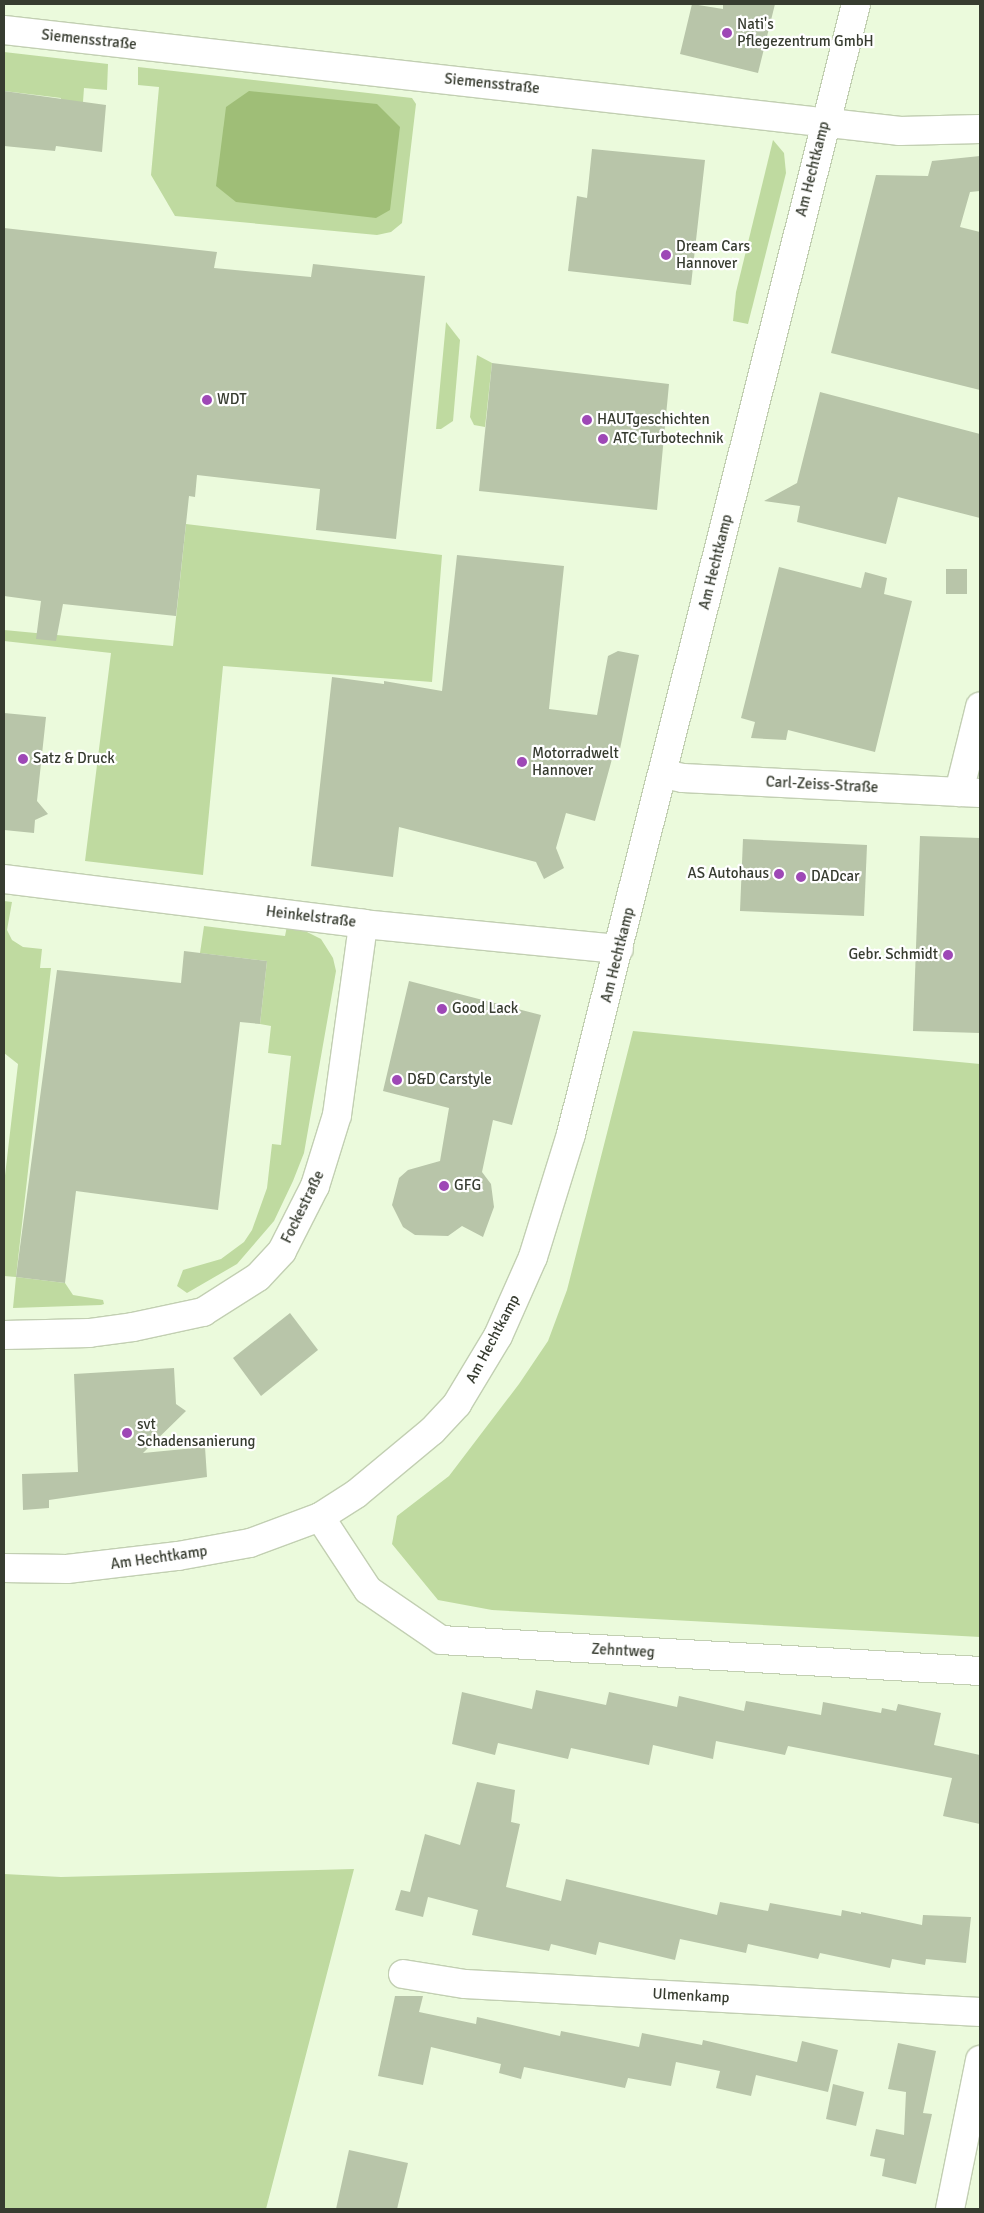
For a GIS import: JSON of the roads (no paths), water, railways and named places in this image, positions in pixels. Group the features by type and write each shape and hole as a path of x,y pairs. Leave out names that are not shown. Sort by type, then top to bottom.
{"street":[{"name":"Am Hechtkamp","path":"4,1568 67,1569 178,1556 250,1543 320,1517 356,1494 432,1431 457,1404 498,1336 533,1256 556,1186 664,774 825,121 856,4"},
{"name":"Siemensstraße","path":"4,30 825,121 900,131 980,129"},
{"path":"970,793 980,707"},
{"name":"Carl-Zeiss-Straße","path":"664,774 683,778 970,793"},
{"name":"Heinkelstraße","path":"4,878 363,924 619,949"},
{"name":"Fockestraße","path":"4,1335 89,1333 133,1327 203,1312 258,1277 282,1251 315,1186 337,1114 363,924"},
{"name":"Zehntweg","path":"320,1517 368,1590 441,1640 980,1671"},
{"name":"Ulmenkamp","path":"403,1974 465,1984 980,2012"},
{"path":"950,2209 980,2060"}],"place":[{"name":"Nati's Pflegezentrum GmbH","path":"727,33"},
{"name":"Dream Cars Hannover","path":"666,255"},
{"name":"WDT","path":"207,400"},
{"name":"HAUTgeschichten","path":"587,420"},
{"name":"ATC Turbotechnik","path":"603,439"},
{"name":"Satz & Druck","path":"23,759"},
{"name":"Motorradwelt Hannover","path":"522,762"},
{"name":"AS Autohaus","path":"779,874"},
{"name":"DADcar","path":"801,877"},
{"name":"Gebr. Schmidt","path":"948,955"},
{"name":"Good Lack","path":"442,1009"},
{"name":"D&D Carstyle","path":"397,1080"},
{"name":"GFG","path":"444,1186"},
{"name":"svt Schadensanierung","path":"127,1433"}]}
